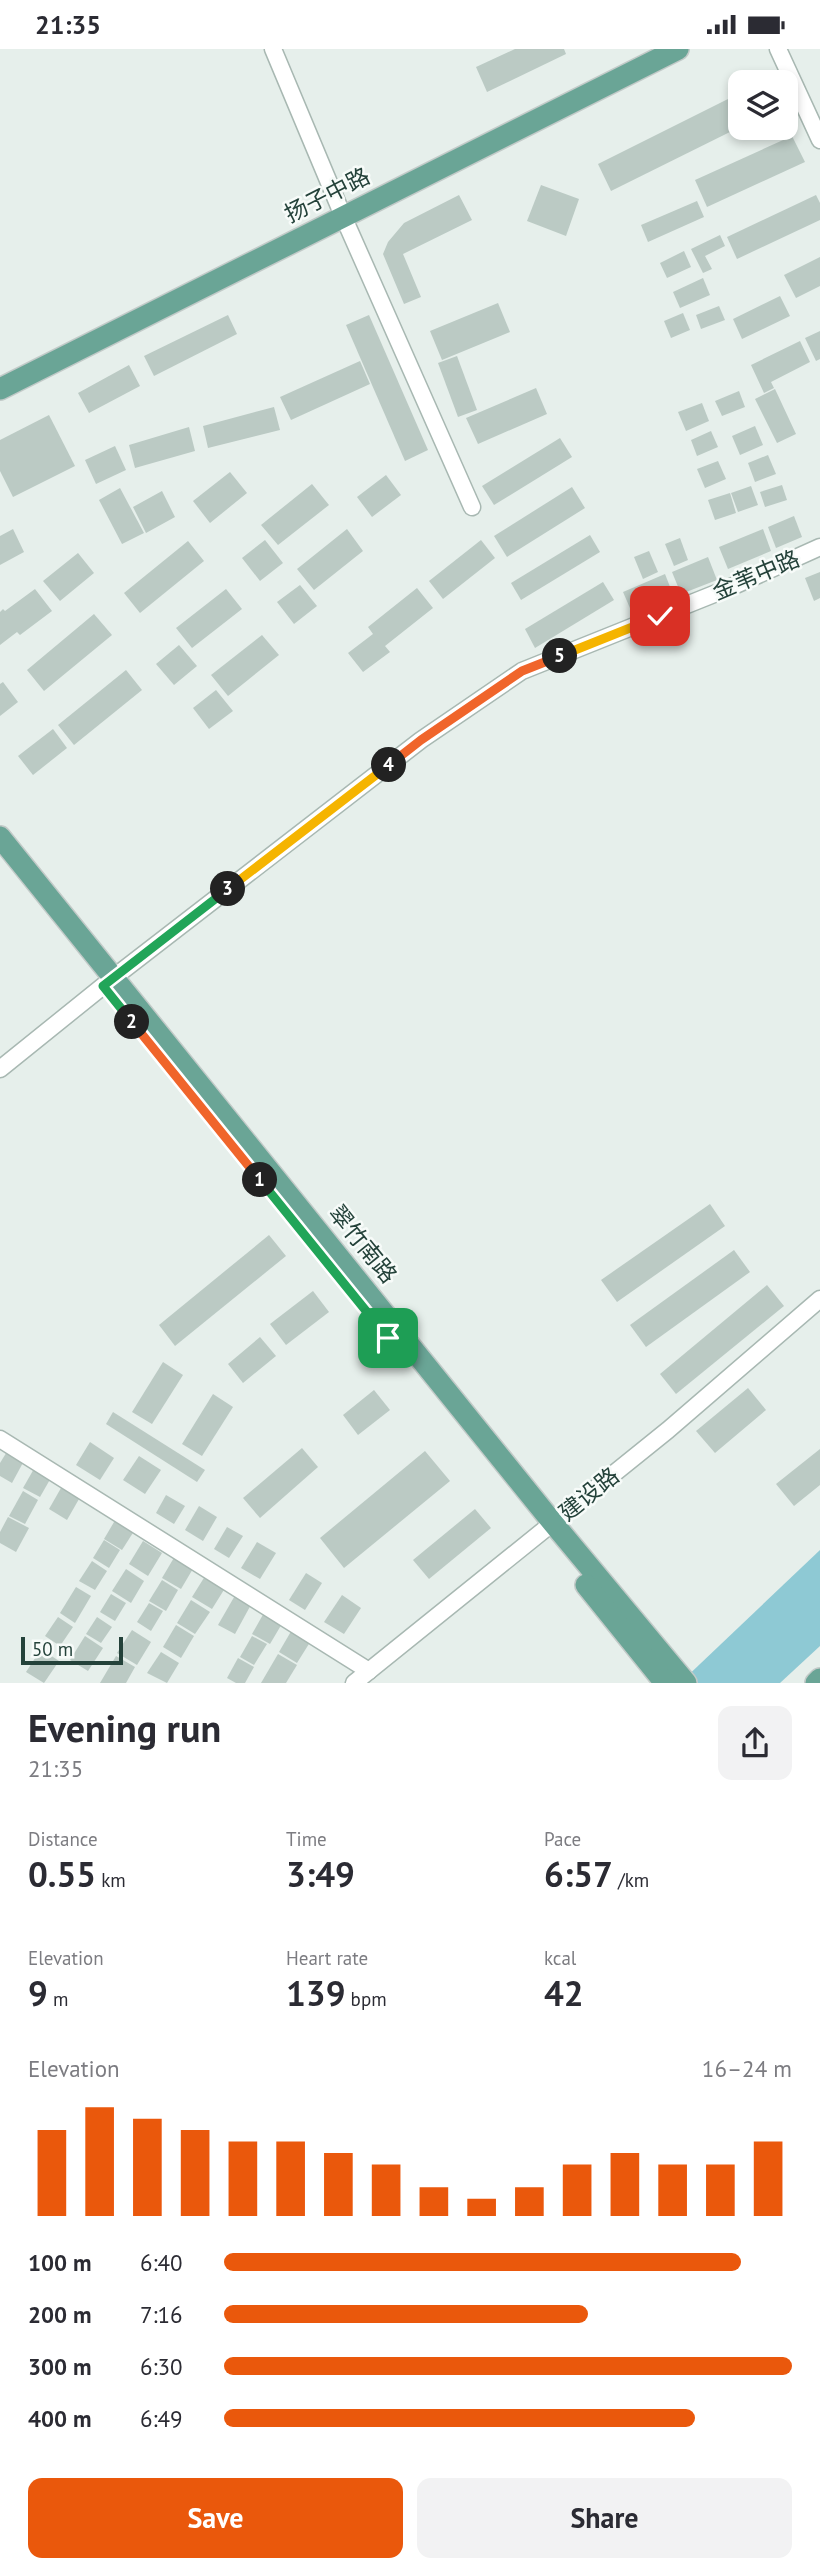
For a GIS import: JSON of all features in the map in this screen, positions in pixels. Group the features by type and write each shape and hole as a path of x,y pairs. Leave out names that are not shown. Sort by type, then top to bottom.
{"main road":[{"name":"扬子中路","path":"0,389 647,49"},
{"name":"扬子中路","path":"0,373 678,49"},
{"name":"翠竹南路","path":"0,837 108,982"},
{"name":"翠竹南路","path":"0,858 347,1265 548,1527 676,1679"},
{"path":"816,1683 820,1679"}],"street":[{"path":"273,49 341,211 472,507"},
{"path":"778,49 820,140"},
{"name":"金苇中路","path":"0,1069 421,740 522,671 729,588 820,547"},
{"name":"建设路","path":"354,1683 668,1430 820,1299"},
{"path":"0,1439 369,1671"}],"water":[{"path":"820,1550 820,1646 780,1683 680,1683"}],"building":[{"path":"515,49 564,49 566,54 487,92 476,67"},
{"path":"728,99 728,133 611,191 598,164"},
{"path":"783,140 794,140 805,162 707,207 695,180"},
{"path":"541,185 579,199 566,236 527,221"},
{"path":"459,195 472,220 403,254 421,297 404,304 383,254 388,242 404,223"},
{"path":"816,195 820,203 820,220 737,259 727,237"},
{"path":"697,201 704,217 648,242 641,225"},
{"path":"720,235 725,246 705,256 712,269 703,273 691,249"},
{"path":"684,251 691,267 667,278 660,263"},
{"path":"820,257 820,286 796,298 784,275"},
{"path":"703,278 710,295 680,308 673,292"},
{"path":"780,296 790,316 742,339 733,319"},
{"path":"498,303 510,332 442,360 430,331"},
{"path":"719,306 725,320 701,329 696,315"},
{"path":"683,313 690,330 671,338 664,321"},
{"path":"228,315 237,334 154,376 144,356"},
{"path":"369,315 428,450 405,461 346,325"},
{"path":"820,331 820,359 816,361 805,338"},
{"path":"800,341 810,362 771,382 774,388 764,393 751,365"},
{"path":"457,356 477,410 458,417 438,363"},
{"path":"360,361 370,384 291,420 280,397"},
{"path":"129,365 140,386 89,413 78,393"},
{"path":"536,388 547,414 478,444 466,418"},
{"path":"775,389 796,434 777,443 755,399"},
{"path":"739,391 745,407 722,416 715,401"},
{"path":"702,403 709,421 686,431 678,412"},
{"path":"274,407 280,430 208,448 203,426"},
{"path":"49,415 75,466 13,497 0,471 0,440"},
{"path":"755,426 763,445 740,455 732,436"},
{"path":"189,427 195,451 135,468 129,445"},
{"path":"711,431 718,447 697,456 691,440"},
{"path":"560,438 572,457 494,505 482,486"},
{"path":"115,446 126,470 96,484 85,460"},
{"path":"768,455 776,474 755,482 748,463"},
{"path":"718,461 726,479 705,488 697,469"},
{"path":"230,472 247,493 210,523 193,501"},
{"path":"386,475 401,495 372,517 357,497"},
{"path":"312,484 329,505 278,545 261,525"},
{"path":"782,485 787,500 765,507 760,492"},
{"path":"751,486 758,505 738,512 731,493"},
{"path":"572,487 585,508 507,557 494,536"},
{"path":"120,488 144,533 122,544 99,500"},
{"path":"162,491 175,517 146,533 133,507"},
{"path":"730,493 736,513 715,520 708,500"},
{"path":"794,516 802,537 776,548 768,527"},
{"path":"13,529 24,552 0,565 0,536"},
{"path":"347,529 363,551 314,590 297,569"},
{"path":"763,529 771,551 728,569 719,547"},
{"path":"590,535 600,552 521,600 511,583"},
{"path":"680,538 688,560 674,566 665,544"},
{"path":"265,540 283,563 260,581 242,558"},
{"path":"481,540 495,558 443,599 429,581"},
{"path":"188,541 204,561 140,613 124,593"},
{"path":"649,551 658,572 643,579 634,557"},
{"path":"78,553 94,573 60,601 43,581"},
{"path":"708,557 717,580 681,594 672,572"},
{"path":"820,572 820,598 814,601 805,578"},
{"path":"665,574 674,597 633,615 623,592"},
{"path":"603,582 614,600 535,648 525,629"},
{"path":"300,585 317,606 294,624 277,602"},
{"path":"417,588 433,608 385,646 390,652 363,672 348,653 373,634 368,627"},
{"path":"35,589 52,611 20,635 17,632 0,645 0,612"},
{"path":"226,589 242,609 192,648 176,628"},
{"path":"94,614 112,635 44,691 27,670"},
{"path":"262,635 279,655 228,696 211,675"},
{"path":"179,645 197,666 174,685 156,664"},
{"path":"126,670 142,690 74,745 58,725"},
{"path":"3,682 18,702 0,716 0,684"},
{"path":"216,690 233,711 209,729 193,708"},
{"path":"53,729 67,748 33,775 18,756"},
{"path":"710,1204 725,1226 617,1302 601,1280"},
{"path":"269,1235 286,1256 175,1346 159,1325"},
{"path":"734,1250 750,1272 646,1347 630,1325"},
{"path":"767,1285 784,1306 676,1394 660,1374"},
{"path":"313,1291 329,1312 286,1345 270,1324"},
{"path":"260,1337 276,1356 243,1383 228,1364"},
{"path":"163,1362 183,1375 152,1424 132,1412"},
{"path":"748,1388 766,1410 715,1453 696,1431"},
{"path":"374,1390 390,1410 358,1435 343,1415"},
{"path":"213,1394 233,1407 202,1456 182,1444"},
{"path":"113,1412 205,1470 197,1482 106,1424"},
{"path":"90,1442 114,1458 100,1480 76,1465"},
{"path":"302,1448 318,1467 260,1518 243,1498"},
{"path":"820,1449 820,1485 794,1506 776,1484"},
{"path":"8,1450 25,1459 12,1483 0,1476 0,1463"},
{"path":"425,1451 450,1481 344,1568 320,1538"},
{"path":"139,1456 161,1470 145,1494 123,1480"},
{"path":"35,1467 52,1476 40,1497 23,1488"},
{"path":"61,1488 79,1499 67,1520 49,1509"},
{"path":"23,1491 38,1500 25,1524 9,1516"},
{"path":"166,1495 185,1506 174,1524 156,1513"},
{"path":"199,1506 217,1517 203,1541 185,1530"},
{"path":"475,1509 491,1528 429,1579 413,1560"},
{"path":"8,1517 29,1528 16,1552 0,1543 0,1532"},
{"path":"117,1517 136,1528 122,1550 104,1539"},
{"path":"227,1527 243,1536 229,1558 214,1549"},
{"path":"104,1540 120,1550 109,1568 93,1558"},
{"path":"143,1541 162,1553 148,1576 129,1564"},
{"path":"257,1542 276,1553 260,1579 241,1568"},
{"path":"175,1556 194,1567 181,1589 162,1578"},
{"path":"92,1561 107,1571 95,1590 79,1581"},
{"path":"126,1569 144,1581 131,1603 112,1591"},
{"path":"207,1573 227,1585 212,1609 192,1597"},
{"path":"306,1573 322,1583 305,1610 289,1600"},
{"path":"162,1580 178,1590 166,1611 149,1601"},
{"path":"76,1587 91,1596 75,1623 60,1613"},
{"path":"237,1592 253,1601 235,1634 218,1625"},
{"path":"111,1594 126,1603 115,1621 100,1612"},
{"path":"342,1595 361,1608 344,1634 324,1622"},
{"path":"191,1600 210,1612 195,1634 177,1623"},
{"path":"149,1603 163,1611 151,1631 137,1622"},
{"path":"265,1611 283,1622 270,1644 252,1634"},
{"path":"58,1617 73,1627 60,1646 45,1636"},
{"path":"97,1617 112,1627 101,1643 86,1634"},
{"path":"176,1625 194,1636 181,1658 163,1647"},
{"path":"293,1628 312,1639 297,1663 279,1652"},
{"path":"132,1630 151,1642 137,1665 117,1653"},
{"path":"85,1636 103,1648 88,1671 70,1660"},
{"path":"252,1636 267,1644 254,1665 240,1657"},
{"path":"41,1649 59,1661 44,1683 26,1672"},
{"path":"161,1652 179,1663 167,1683 147,1673"},
{"path":"278,1654 297,1665 286,1683 261,1683"},
{"path":"116,1656 135,1667 126,1683 100,1683"},
{"path":"238,1658 254,1667 245,1683 236,1683 227,1678"}],"route":[{"path":"388,1338 103,986 421,740 522,671 660,616"}]}
